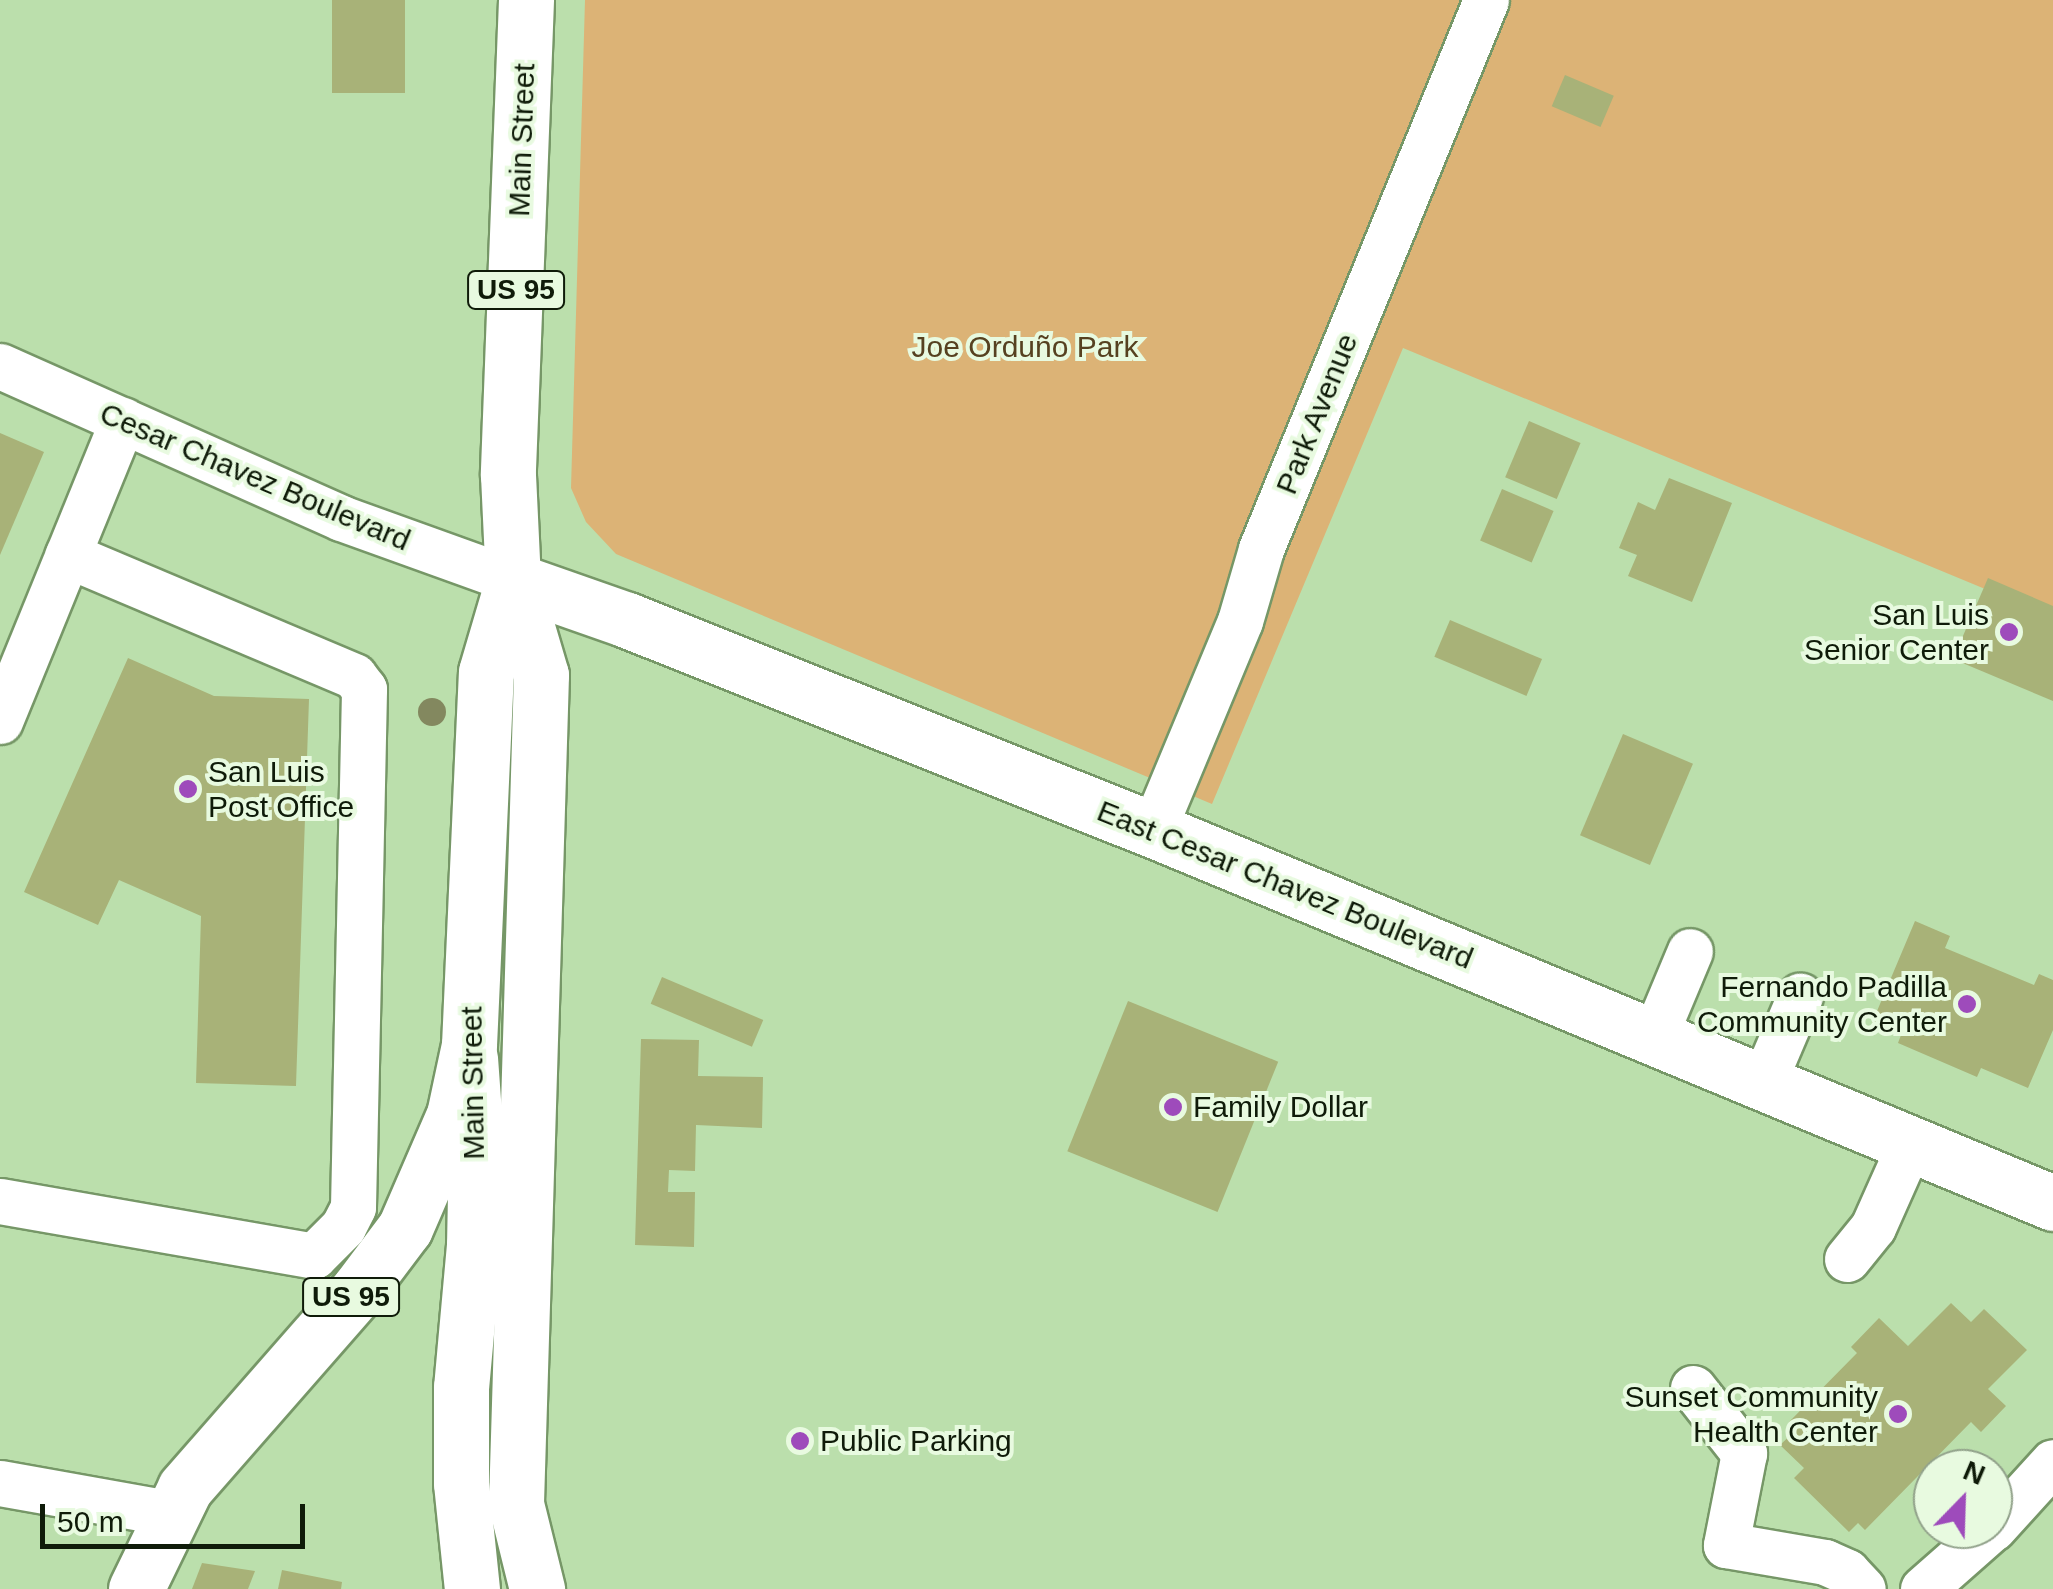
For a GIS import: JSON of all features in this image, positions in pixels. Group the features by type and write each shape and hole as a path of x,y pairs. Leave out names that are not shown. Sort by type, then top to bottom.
{"main road":[{"name":"Main Street","path":"510,1589 516,1504 542,675 513,580 508,475 526,0"},
{"name":"Main Street","path":"472,1589 461,1464 462,1372 475,1194 469,1045 486,672 513,580"},
{"name":"East Cesar Chavez Boulevard","path":"513,580 626,620 1153,830 2053,1203"},
{"name":"US 95","path":"136,1589 169,1513 215,1451 359,1289 404,1228 454,1114 469,1045"},
{"name":"US 95","path":"516,1504 537,1589"}],"street":[{"name":"Park Avenue","path":"1153,830 1240,621 1261,550 1486,0"},
{"name":"Cesar Chavez Boulevard","path":"0,366 341,518 513,580"},
{"path":"0,721 123,420"},
{"path":"0,1201 314,1256 343,1227 353,1208 364,689 354,676 68,555"},
{"path":"1654,1037 1690,951"},
{"path":"1763,1083 1800,996"},
{"path":"1847,1259 1874,1228 1910,1144"},
{"path":"1693,1388 1744,1453 1726,1545 1825,1562 1847,1572 1863,1589"},
{"path":"2013,1505 2053,1462"},
{"path":"0,1484 169,1513"},
{"path":"1923,1589 1968,1549"}],"green space":[{"name":"Joe Orduño Park","path":"585,0 2053,0 2053,617 1403,348 1212,804 616,554 586,522 571,488"}],"building":[{"path":"332,0 405,0 405,93 332,93"},
{"path":"1565,75 1614,96 1601,127 1552,106"},
{"path":"1529,421 1581,443 1557,499 1505,477"},
{"path":"0,433 44,452 0,555"},
{"path":"1669,478 1732,503 1692,602 1628,576 1637,555 1619,548 1638,502 1655,510"},
{"path":"1502,489 1554,511 1532,562 1480,541"},
{"name":"San Luis Senior Center","path":"1988,578 2053,606 2053,701 1953,659"},
{"path":"1450,620 1542,659 1526,696 1434,657"},
{"name":"San Luis Post Office","path":"128,658 214,696 309,699 296,1086 196,1083 201,916 119,880 98,925 24,892"},
{"path":"1623,734 1693,764 1650,865 1580,835"},
{"name":"Fernando Padilla Community Center","path":"1915,921 1950,936 1945,948 2034,985 2039,974 2053,980 2053,1030 2028,1088 1981,1068 1977,1077 1898,1043 1901,1035 1872,1023"},
{"path":"662,977 763,1020 752,1047 651,1004"},
{"name":"Family Dollar","path":"1128,1001 1278,1062 1218,1212 1067,1151"},
{"path":"641,1039 699,1040 698,1076 763,1077 762,1128 696,1125 695,1171 669,1170 668,1192 695,1192 694,1247 635,1245"},
{"name":"Sunset Community Health Center","path":"1951,1303 1971,1322 1984,1309 2027,1350 1988,1389 2006,1406 1981,1432 1971,1422 1944,1449 1913,1449 1913,1481 1865,1530 1858,1523 1849,1532 1794,1478 1804,1468 1780,1445 1796,1430 1789,1422 1857,1353 1851,1347 1879,1318 1908,1346"},
{"path":"202,1563 255,1571 248,1589 192,1589"},
{"path":"282,1570 342,1582 341,1589 278,1589"}],"place":[{"name":"San Luis Senior Center","path":"2009,632"},
{"name":"San Luis Post Office","path":"188,789"},
{"name":"Fernando Padilla Community Center","path":"1967,1004"},
{"name":"Family Dollar","path":"1173,1107"},
{"name":"Sunset Community Health Center","path":"1898,1414"},
{"name":"Public Parking","path":"800,1441"}]}
